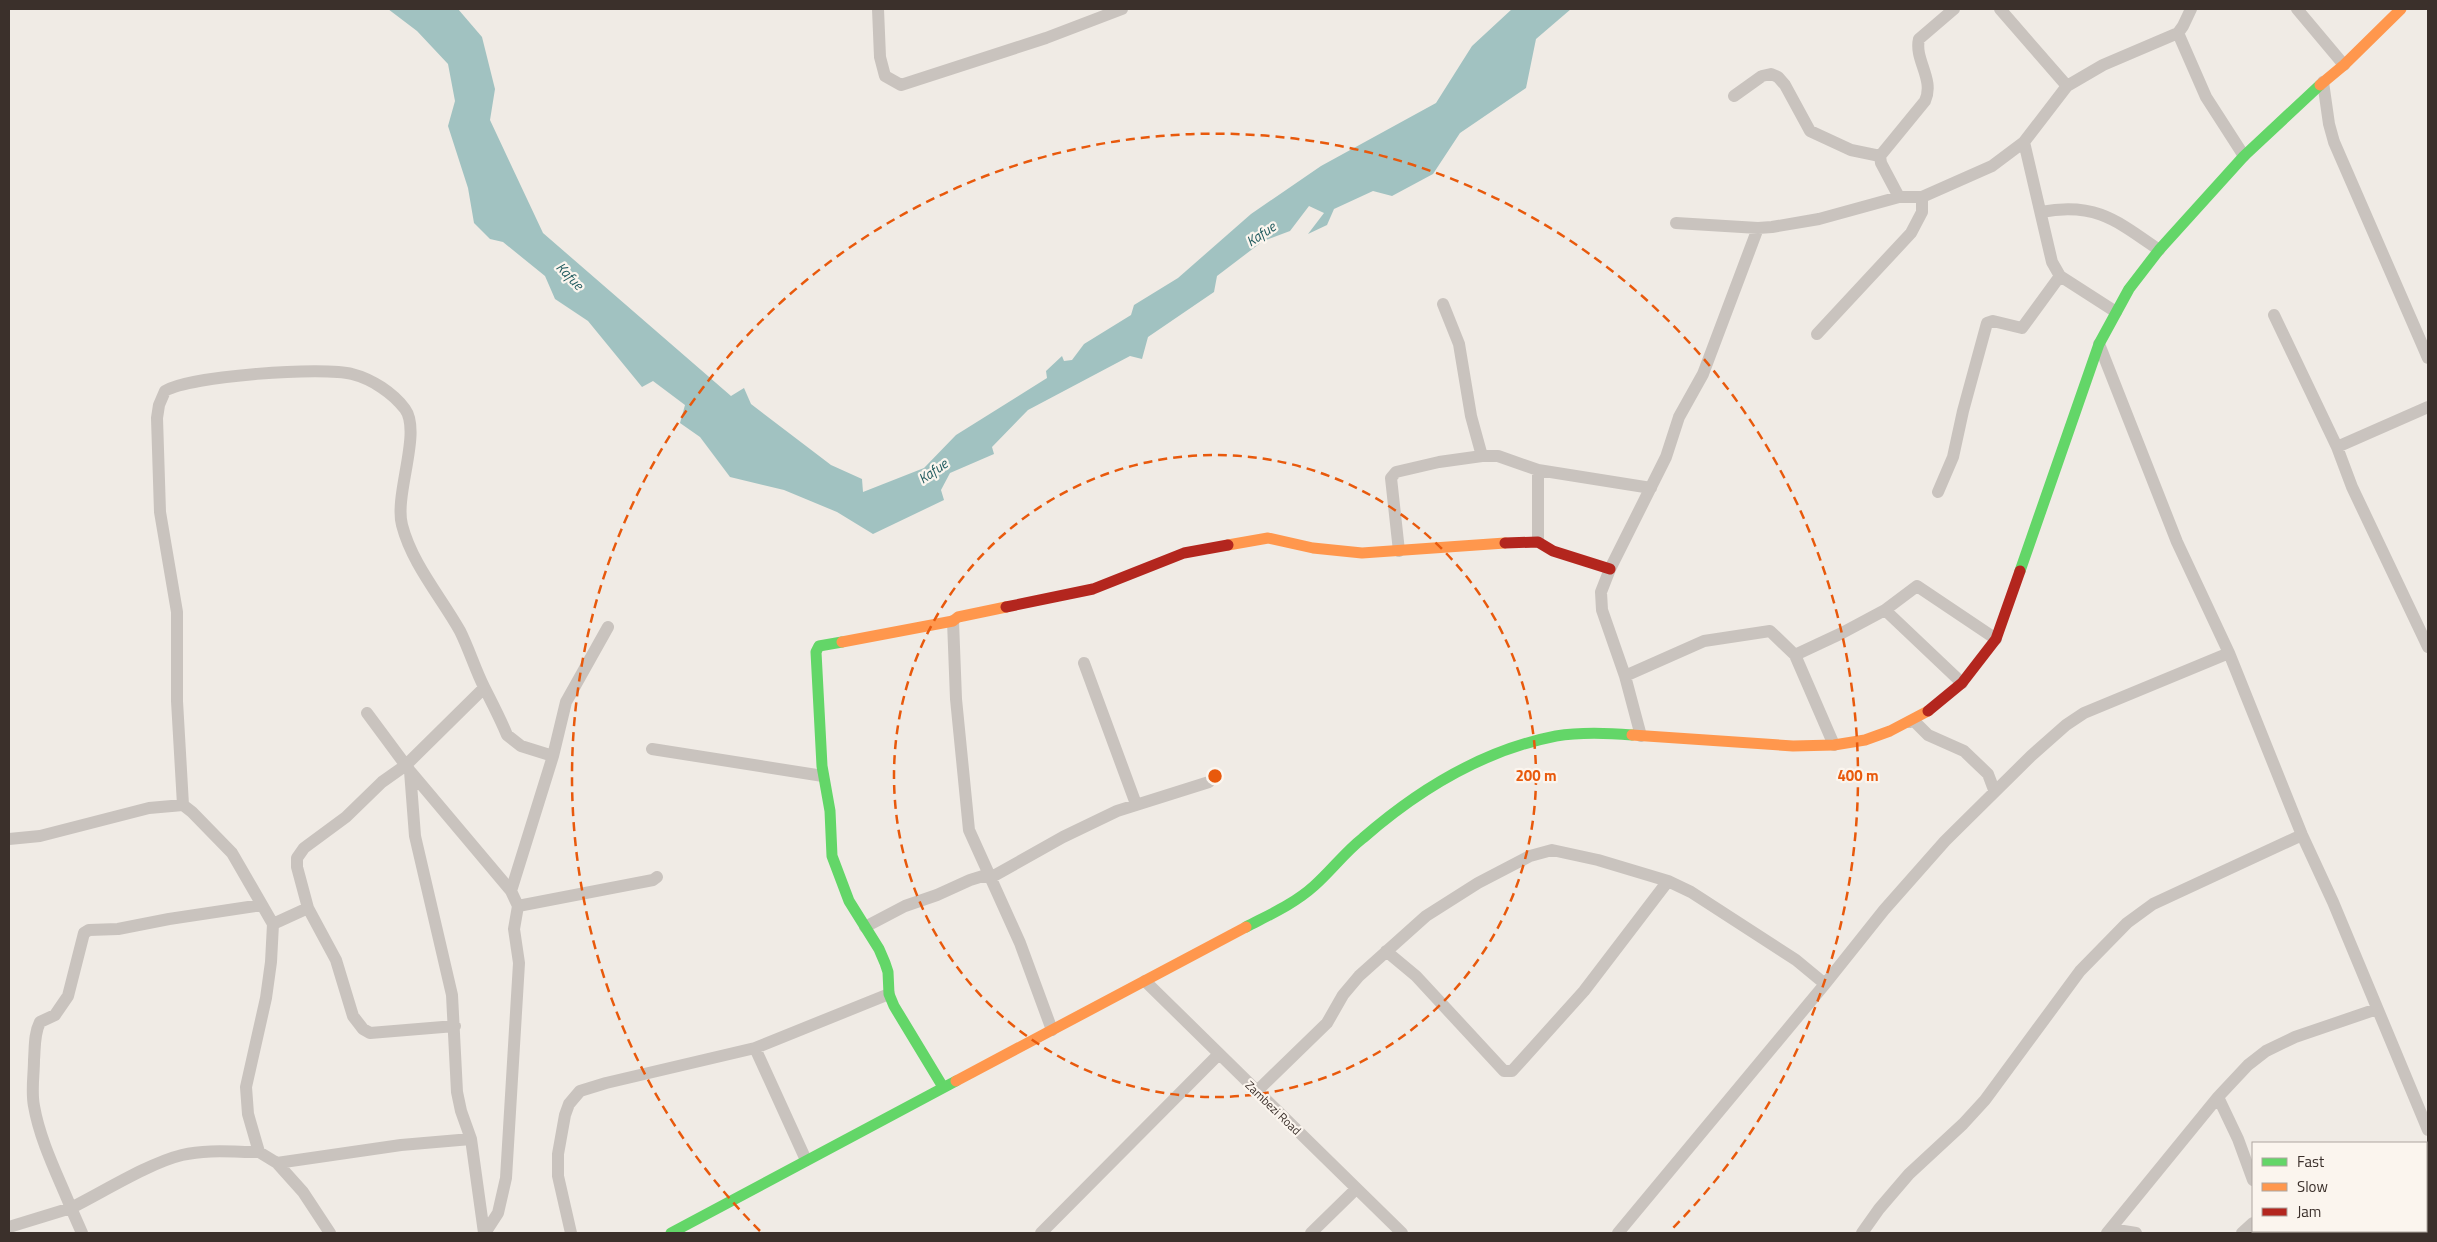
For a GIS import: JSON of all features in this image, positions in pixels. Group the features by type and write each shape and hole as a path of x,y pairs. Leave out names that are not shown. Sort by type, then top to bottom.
{"street":[{"path":"878,9 880,57 885,76 901,84 1046,38 1122,9"},
{"path":"1899,197 1881,163 1880,156 1925,101 1930,92 1918,50 1920,39 1954,9"},
{"path":"2000,9 2067,86"},
{"path":"1676,223 1758,228 1819,219 1899,197 1922,197 1992,166 2024,142 2067,86 2103,65 2178,33 2184,26 2191,9"},
{"path":"2297,9 2344,65"},
{"path":"672,1233 1302,896 1332,870 1361,839 1389,814 1461,770 1513,747 1557,736 1600,734 1784,745 1834,745 1865,740 1910,722 1924,714 1962,683 1996,639 2099,344 2116,312 2141,273 2159,250 2244,156 2323,82 2344,65 2401,9"},
{"path":"2178,33 2206,98 2244,156"},
{"path":"1734,96 1762,76 1771,74 1778,77 1785,85 1810,131 1851,150 1880,156"},
{"path":"2323,82 2328,124 2334,142 2428,358"},
{"path":"2024,142 2048,249 2060,276 2116,312"},
{"path":"1818,334 1911,233 1922,212 1922,197"},
{"path":"2040,212 2066,207 2089,211 2112,219 2159,250"},
{"path":"1641,736 1625,676 1602,610 1601,592 1610,569 1666,457 1679,417 1703,374 1758,228"},
{"path":"1938,492 1953,457 1962,411 1987,324 1993,321 2022,328 2060,276"},
{"path":"1443,304 1459,344 1469,407 1482,456"},
{"path":"2274,315 2337,446 2352,487 2428,647"},
{"path":"2099,344 2177,542 2229,653 2302,835 2333,902 2428,1130"},
{"path":"259,1152 248,1114 246,1087 266,998 271,962 273,924 232,853 183,805 176,701 177,612 160,512 156,430 162,395 170,387 222,377 328,371 352,374 370,381 392,396 405,408 410,422 400,504 402,524 411,549 460,632 484,688 511,740 553,756"},
{"path":"2337,446 2428,407"},
{"path":"1399,551 1391,478 1393,474 1439,462 1482,456 1511,459 1538,470 1652,488"},
{"path":"1538,470 1538,542"},
{"path":"942,1087 900,1017 889,994 888,972 885,963 849,900 834,863 830,843 830,811 824,776 817,649 819,646 953,621 958,617 1093,589 1184,554 1232,543 1268,538 1313,548 1350,553 1538,542 1559,553 1610,569"},
{"path":"1795,655 1885,610 1915,587 1919,587 1996,639"},
{"path":"1885,610 1912,638 1962,683"},
{"path":"953,621 956,700 967,819 975,844 1020,943 1052,1030"},
{"path":"511,891 553,756 566,702 608,627"},
{"path":"1625,676 1704,641 1764,632 1774,633 1790,653 1795,655 1834,745"},
{"path":"1618,1233 1884,910 1945,841 1994,790 2066,725 2084,713 2229,653"},
{"path":"1084,663 1136,804"},
{"path":"455,1026 370,1033 363,1029 353,1016 336,960 308,908 296,858 299,852 346,817 382,782 408,768 484,688"},
{"path":"367,713 408,768 511,891 518,906 514,929 518,950 518,984 511,1064 506,1178 498,1212 484,1233"},
{"path":"1910,722 1914,721 1928,735 1964,751 1988,774 1994,790"},
{"path":"652,749 824,776"},
{"path":"408,768 415,836 448,971 455,1026 457,1092 461,1111 471,1139 484,1233"},
{"path":"865,926 905,906 937,895 970,880 983,876 990,878 1063,837 1136,804 1209,782"},
{"path":"9,838 40,836 149,808 183,805"},
{"path":"1862,1233 1879,1209 1909,1174 1963,1124 1985,1100 2080,971 2127,923 2153,904 2302,835"},
{"path":"1256,1092 1327,1023 1351,985 1426,916 1461,892 1530,856 1552,850 1598,860 1668,881 1712,903 1796,960 1824,984"},
{"path":"518,906 653,880 656,876"},
{"path":"1386,951 1416,976 1450,1015 1504,1071 1508,1072 1512,1071 1584,991 1668,881"},
{"path":"82,1233 53,1164 35,1113 33,1097 36,1030 40,1022 55,1015 68,996 82,937 89,930 118,929 262,905"},
{"path":"273,924 308,908"},
{"name":"Zambezi Road","path":"1145,981 1256,1092 1402,1233"},
{"path":"571,1233 561,1195 557,1166 565,1115 574,1096 587,1088 755,1048 889,994"},
{"path":"2109,1231 2218,1097 2248,1065 2266,1051 2295,1036 2377,1009"},
{"path":"755,1048 806,1160"},
{"path":"1041,1233 1219,1054"},
{"path":"2218,1097 2238,1139 2252,1177"},
{"path":"277,1163 401,1145 471,1139"},
{"path":"9,1227 71,1208 166,1160 184,1155 259,1152 277,1163 303,1192 330,1233"},
{"path":"1312,1233 1356,1189"},
{"path":"2242,1233 2252,1224"},
{"path":"2109,1231 2136,1233"}],"water":[{"name":"Kafue","path":"388,9 458,9 482,37 495,89 490,120 543,233 731,396 744,388 751,404 831,465 862,479 863,492 924,468 956,435 1047,378 1046,371 1062,356 1064,361 1072,360 1084,344 1131,315 1134,305 1178,278 1251,214 1321,166 1436,103 1472,46 1512,9 1571,9 1536,39 1526,88 1460,133 1433,174 1392,196 1373,191 1334,209 1327,225 1308,234 1324,213 1309,206 1290,231 1263,241 1217,276 1214,292 1148,337 1142,359 1130,356 1028,410 992,447 994,454 950,473 941,490 944,500 873,534 837,512 784,490 730,477 700,437 680,423 685,405 653,381 642,387 588,321 555,299 545,276 503,242 490,239 474,223 468,188 448,126 455,101 448,64 417,31"}],"traffic: fast":[{"path":"2020,571 2099,344 2129,289 2159,250 2244,156 2320,85"},
{"path":"842,642 819,646 816,652 822,766 830,811 832,856 849,901 879,949 885,963 888,972 889,994 894,1006 943,1087"},
{"path":"1246,927 1298,898 1320,880 1356,843 1384,820 1429,788 1453,774 1503,751 1529,742 1556,736 1594,733 1632,735"},
{"path":"671,1233 956,1081"}],"traffic: slow":[{"path":"2320,85 2344,65 2401,9"},
{"path":"1228,545 1268,538 1313,548 1362,553 1505,543"},
{"path":"842,642 953,621 958,617 1006,607"},
{"path":"1632,735 1793,746 1834,745 1865,740 1890,731 1928,711"},
{"path":"956,1081 1246,927"}],"traffic: jam":[{"path":"1505,543 1538,542 1553,551 1610,569"},
{"path":"1006,607 1093,589 1184,553 1228,545"},
{"path":"1928,711 1962,683 1996,639 2020,571"}]}
